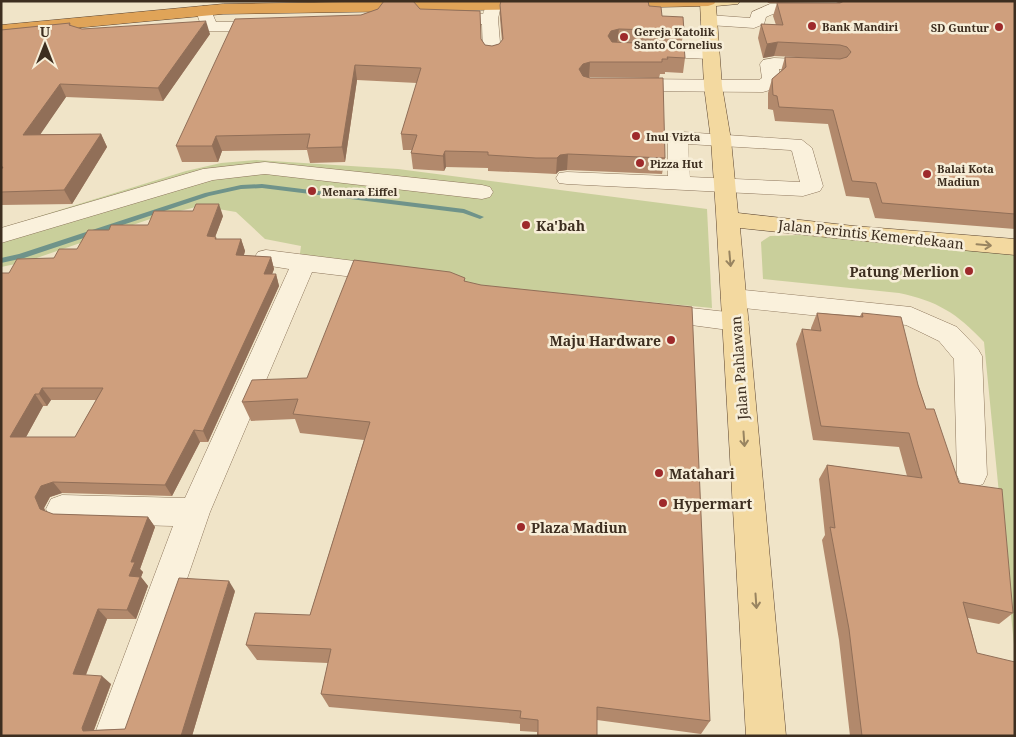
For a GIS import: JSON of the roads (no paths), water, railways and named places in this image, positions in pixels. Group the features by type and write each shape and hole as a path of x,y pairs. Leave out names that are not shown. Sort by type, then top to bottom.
{"highway":[{"path":"492,12 550,4"},
{"path":"597,4 708,8"},
{"path":"1,30 204,11 428,6"}],"main road":[{"path":"708,8 732,1"},
{"name":"Jalan Pahlawan","path":"708,8 710,54 721,140 735,310 766,736"},
{"name":"Jalan Perintis Kemerdekaan","path":"727,219 854,233 1015,247"}],"street":[{"path":"428,6 424,15 427,19 492,12 492,54"},
{"path":"344,23 369,21 374,18 380,7"},
{"path":"708,8 754,23 758,21 758,15 770,10 827,10"},
{"path":"204,11 210,28"},
{"path":"87,35 286,25"},
{"path":"626,51 710,54"},
{"path":"608,85 767,85 772,80 769,64 835,66"},
{"path":"567,178 803,189 812,186 802,148 798,145 678,138 679,183"},
{"path":"1,236 211,174 239,170 266,168 482,192"},
{"path":"266,258 409,276"},
{"path":"113,736 194,512 304,263"},
{"path":"628,310 735,310 911,316 948,334 968,356 972,475"},
{"path":"62,509 194,512"}],"waterway":[{"path":"1,261 207,194 241,187 262,186 464,211 480,217"}],"place":[{"name":"Bank Mandiri","path":"812,26"},
{"name":"SD Guntur","path":"999,27"},
{"name":"Gereja Katolik Santo Cornelius","path":"624,37"},
{"name":"Inul Vizta","path":"636,136"},
{"name":"Pizza Hut","path":"640,163"},
{"name":"Balai Kota Madiun","path":"927,174"},
{"name":"Menara Eiffel","path":"312,191"},
{"name":"Ka'bah","path":"526,225"},
{"name":"Patung Merlion","path":"969,271"},
{"name":"Maju Hardware","path":"671,340"},
{"name":"Matahari","path":"659,473"},
{"name":"Hypermart","path":"663,503"},
{"name":"Plaza Madiun","path":"521,527"}]}
